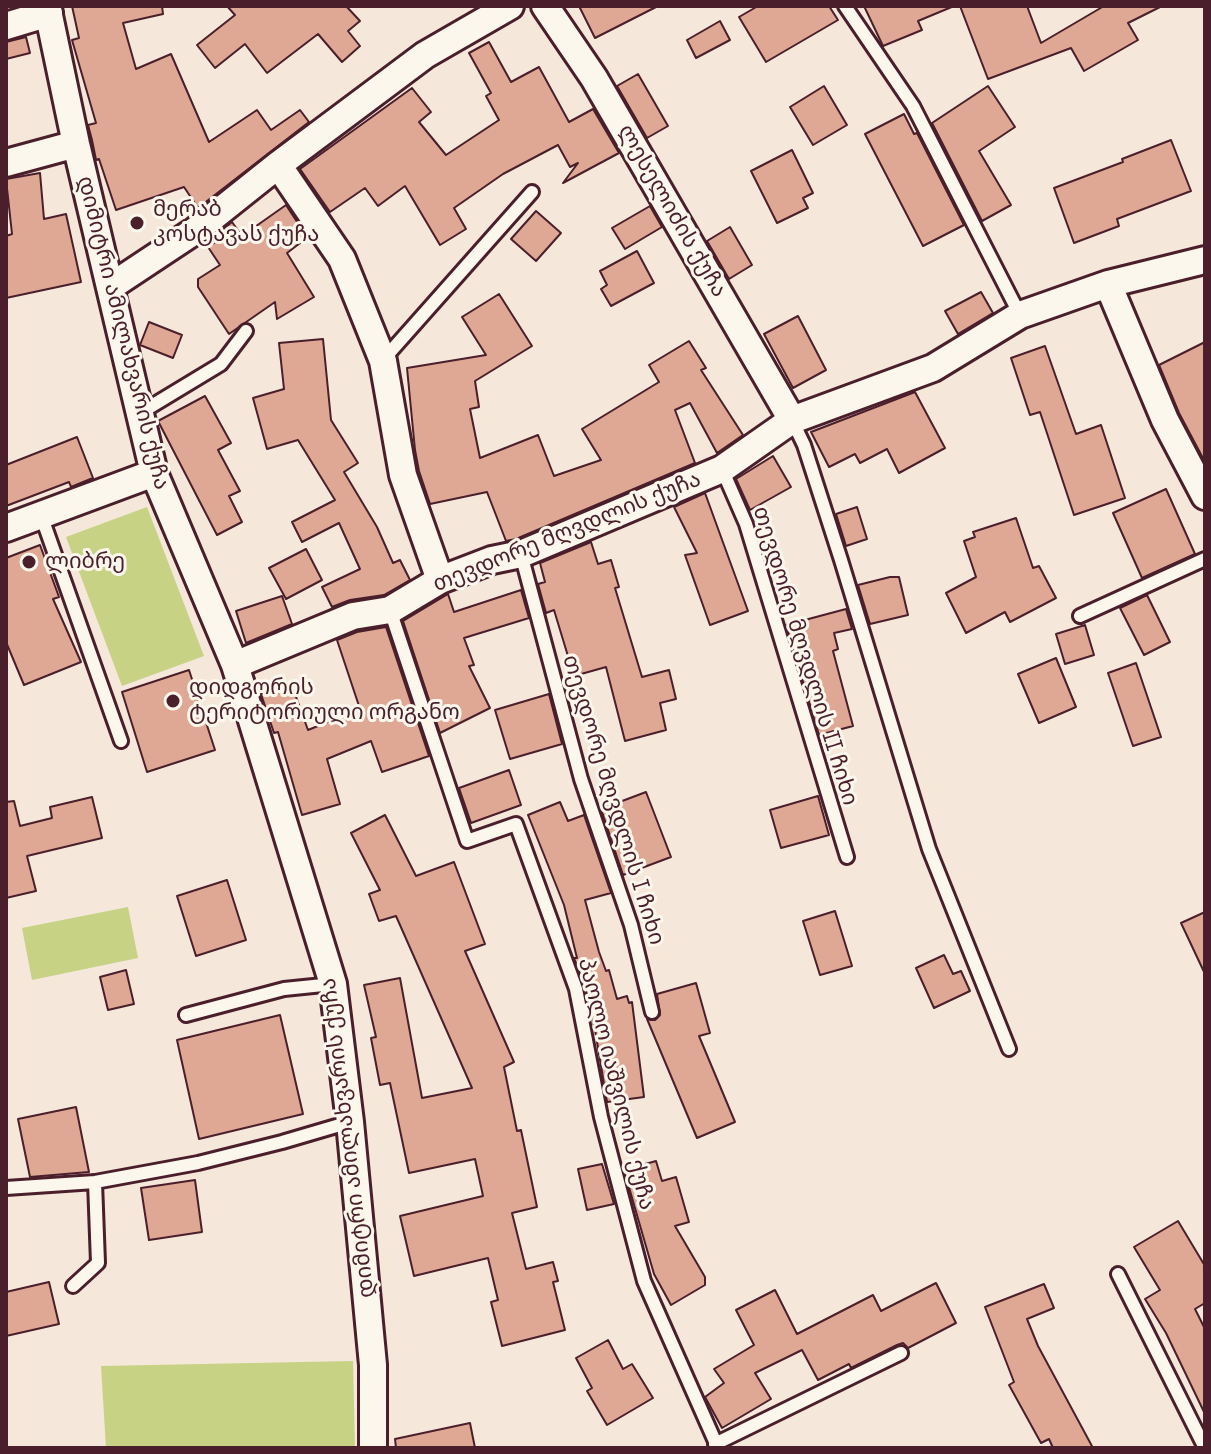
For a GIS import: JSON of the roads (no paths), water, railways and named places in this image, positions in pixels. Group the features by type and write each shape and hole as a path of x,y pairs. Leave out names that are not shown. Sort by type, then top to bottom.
{"street":[{"path":"110,287 199,228 425,55 510,6"},
{"name":"ლესელიძის ქუჩა","path":"545,6 594,78 792,420"},
{"path":"6,26 48,9"},
{"name":"დიმიტრი ამილახვარის ქუჩა","path":"48,9 76,144 154,473 235,665 333,984 350,1122 373,1365 373,1448"},
{"path":"6,163 76,144"},
{"path":"278,165 342,259 383,361 403,475 440,580"},
{"name":"თევდორე მღვდლის ქუჩა","path":"235,665 353,616 390,610 440,580 492,560 521,554 722,469 792,420 933,368 1020,315 1108,284 1205,260"},
{"path":"1108,284 1165,420 1205,496"},
{"path":"6,528 154,473"},
{"path":"373,1365 388,1448"}],"lane":[{"path":"845,6 913,106 1020,315"},
{"path":"383,361 532,192"},
{"path":"140,413 221,364 246,331"},
{"path":"792,420 804,445 929,849 1009,1049"},
{"name":"თევდორე მღვდლის II ჩიხი","path":"722,469 746,524 847,857"},
{"path":"41,515 121,741"},
{"name":"თევდორე მღვდლის I ჩიხი","path":"521,554 581,779 631,925 652,1012"},
{"path":"1080,616 1205,559"},
{"name":"პაოლო იაშვილის ქუჩა","path":"390,610 467,841 516,824 576,989 601,1117 644,1281 716,1446"},
{"path":"186,1015 284,989 333,984"},
{"path":"6,1188 95,1182 198,1163 350,1122"},
{"path":"73,1286 98,1263 95,1182"},
{"path":"1118,1274 1205,1448"},
{"path":"716,1446 901,1353"}],"place":[{"name":"მერაბ კოსტავას ქუჩა","path":"137,223"},
{"name":"ლიბრე","path":"29,562"},
{"name":"დიდგორის ტერიტორიული ორგანო","path":"173,701"}]}
